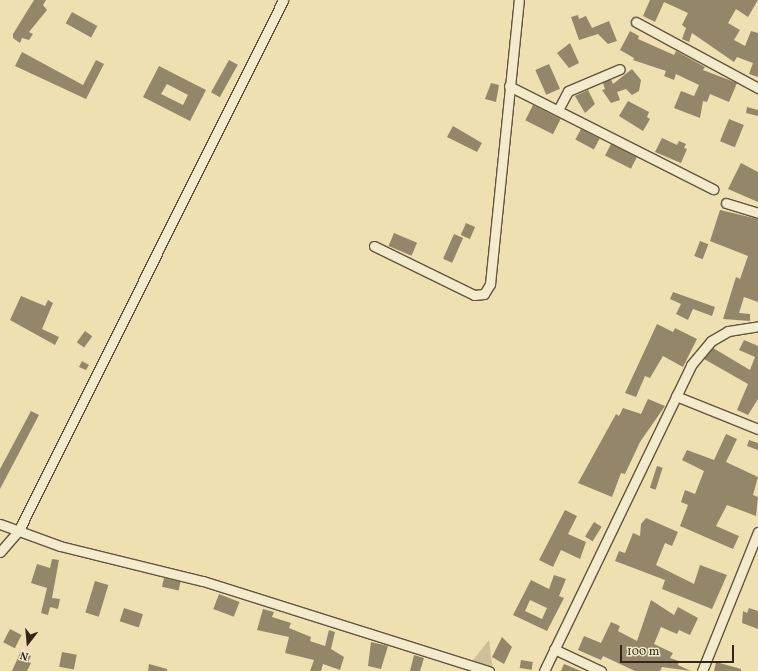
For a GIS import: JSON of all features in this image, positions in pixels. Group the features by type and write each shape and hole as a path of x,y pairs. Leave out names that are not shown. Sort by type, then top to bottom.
{"street":[{"path":"0,552 19,530 283,0"},
{"path":"374,246 474,295 484,294 490,284 519,0"},
{"path":"636,22 758,88"},
{"path":"558,110 568,91 620,69"},
{"path":"510,86 713,189"},
{"path":"726,203 758,214"},
{"path":"544,671 691,365 712,341 728,331 758,326"},
{"path":"676,396 758,429"},
{"path":"0,524 60,546 203,581 489,671"},
{"path":"702,671 758,532"},
{"path":"554,649 601,671"}],"shaded area":[{"path":"489,640 493,671 466,671 469,665"}],"building":[{"path":"34,0 46,0 43,5 47,10 29,32 33,34 29,40 22,38 20,43 13,38 13,34"},
{"path":"650,0 758,0 748,17 736,9 728,23 740,30 734,40 745,46 751,31 758,33 758,77 749,74 753,63 737,57 734,62 692,33 689,42 682,39 686,28 682,25 688,13 664,2 655,22 643,16"},
{"path":"72,12 97,26 91,37 66,23"},
{"path":"578,15 579,19 586,16 592,28 609,21 617,41 608,44 598,34 579,40 571,17"},
{"path":"630,31 639,36 638,39 674,55 676,51 705,67 703,70 737,83 729,102 710,94 707,102 703,101 700,118 674,108 681,91 694,96 699,85 676,74 674,80 664,76 666,71 633,60 634,58 620,50"},
{"path":"570,43 579,63 569,68 557,53"},
{"path":"22,52 83,85 96,60 104,64 86,99 15,66"},
{"path":"229,60 238,65 220,97 211,92"},
{"path":"549,64 560,89 546,95 535,70"},
{"path":"159,66 206,90 190,121 143,97","holes":["167,84 188,95 183,105 161,94"]},
{"path":"632,69 641,80 639,91 632,95 626,89 617,92 620,100 611,103 602,90 605,89 603,83 611,79 613,84"},
{"path":"491,83 499,85 496,102 485,99"},
{"path":"588,90 595,104 585,113 575,96"},
{"path":"628,101 649,112 647,117 650,119 643,131 619,116"},
{"path":"533,105 561,119 553,134 525,120"},
{"path":"747,107 758,110 758,116 746,113"},
{"path":"729,119 744,125 735,147 720,141"},
{"path":"453,126 482,143 477,152 447,137"},
{"path":"581,129 600,139 594,149 575,140"},
{"path":"662,138 677,145 679,141 686,144 684,148 687,149 681,163 655,152"},
{"path":"611,144 637,157 631,169 605,156"},
{"path":"741,163 758,172 758,202 728,189"},
{"path":"720,210 758,219 758,302 744,297 739,313 750,314 750,321 723,319 736,277 740,279 748,256 710,241"},
{"path":"466,223 475,227 470,239 461,235"},
{"path":"394,233 417,243 412,256 389,246"},
{"path":"454,234 463,238 452,263 443,259"},
{"path":"700,241 708,244 703,259 694,256"},
{"path":"673,292 715,307 712,316 693,309 688,320 676,314 681,304 670,299"},
{"path":"21,296 45,306 48,300 53,303 42,329 59,337 55,345 10,320"},
{"path":"657,324 673,332 675,328 697,339 683,367 663,356 650,378 645,376 636,397 625,393"},
{"path":"85,331 92,336 84,348 77,342"},
{"path":"744,340 758,346 758,399 748,415 737,410 748,384 704,359 713,348 750,370 755,357 739,350"},
{"path":"82,361 89,365 86,370 79,367"},
{"path":"648,399 665,406 640,442 625,474 621,473 612,497 578,483 616,414 619,416 623,408 641,414"},
{"path":"31,411 39,415 0,489 0,469"},
{"path":"726,434 737,439 726,462 758,477 753,495 758,497 756,516 727,505 716,526 739,536 733,549 680,526 688,505 681,502 685,490 695,494 704,471 682,460 687,450 714,460"},
{"path":"749,440 758,443 758,450 747,446"},
{"path":"657,466 663,468 656,490 650,488"},
{"path":"565,510 577,516 568,534 586,542 580,559 561,550 553,567 539,560"},
{"path":"646,518 678,532 672,546 665,543 656,565 694,584 700,565 727,575 712,609 662,589 665,580 615,561 619,551 625,553 633,533 640,536 641,524"},
{"path":"594,522 602,527 593,541 585,536"},
{"path":"52,559 59,560 52,598 60,599 58,609 50,607 48,615 41,613 47,588 31,583 37,564 50,568"},
{"path":"554,575 566,579 559,596 564,598 547,631 513,615 531,580 549,589","holes":["530,600 547,608 542,619 525,611"]},
{"path":"164,578 181,582 179,591 162,587"},
{"path":"95,581 108,585 99,617 85,613"},
{"path":"219,594 240,602 234,617 213,609"},
{"path":"651,600 674,615 678,607 698,618 690,635 679,630 677,634 661,627 654,644 673,653 670,658 679,661 678,665 691,671 662,667 660,671 635,671 603,656 601,660 578,650 584,636 601,643 611,622 620,626 618,631 637,641"},
{"path":"124,608 143,614 139,627 120,621"},
{"path":"749,608 758,611 758,629 742,623 743,611 747,613"},
{"path":"263,609 274,612 272,617 291,623 289,628 311,637 310,641 325,646 329,630 335,632 331,649 344,657 340,670 323,664 321,671 310,671 314,660 285,653 289,637 257,630"},
{"path":"10,629 22,635 15,648 3,642"},
{"path":"502,637 512,647 504,664 492,657"},
{"path":"371,642 388,646 381,669 368,666"},
{"path":"21,651 31,656 28,662 31,663 27,671 12,671"},
{"path":"62,652 77,655 74,670 59,667"},
{"path":"414,655 424,658 420,671 410,671"},
{"path":"521,660 533,662 532,670 520,668"},
{"path":"716,662 741,669 741,671 714,671"},
{"path":"149,664 167,669 167,671 148,671"},
{"path":"564,664 581,671 561,671"}]}
